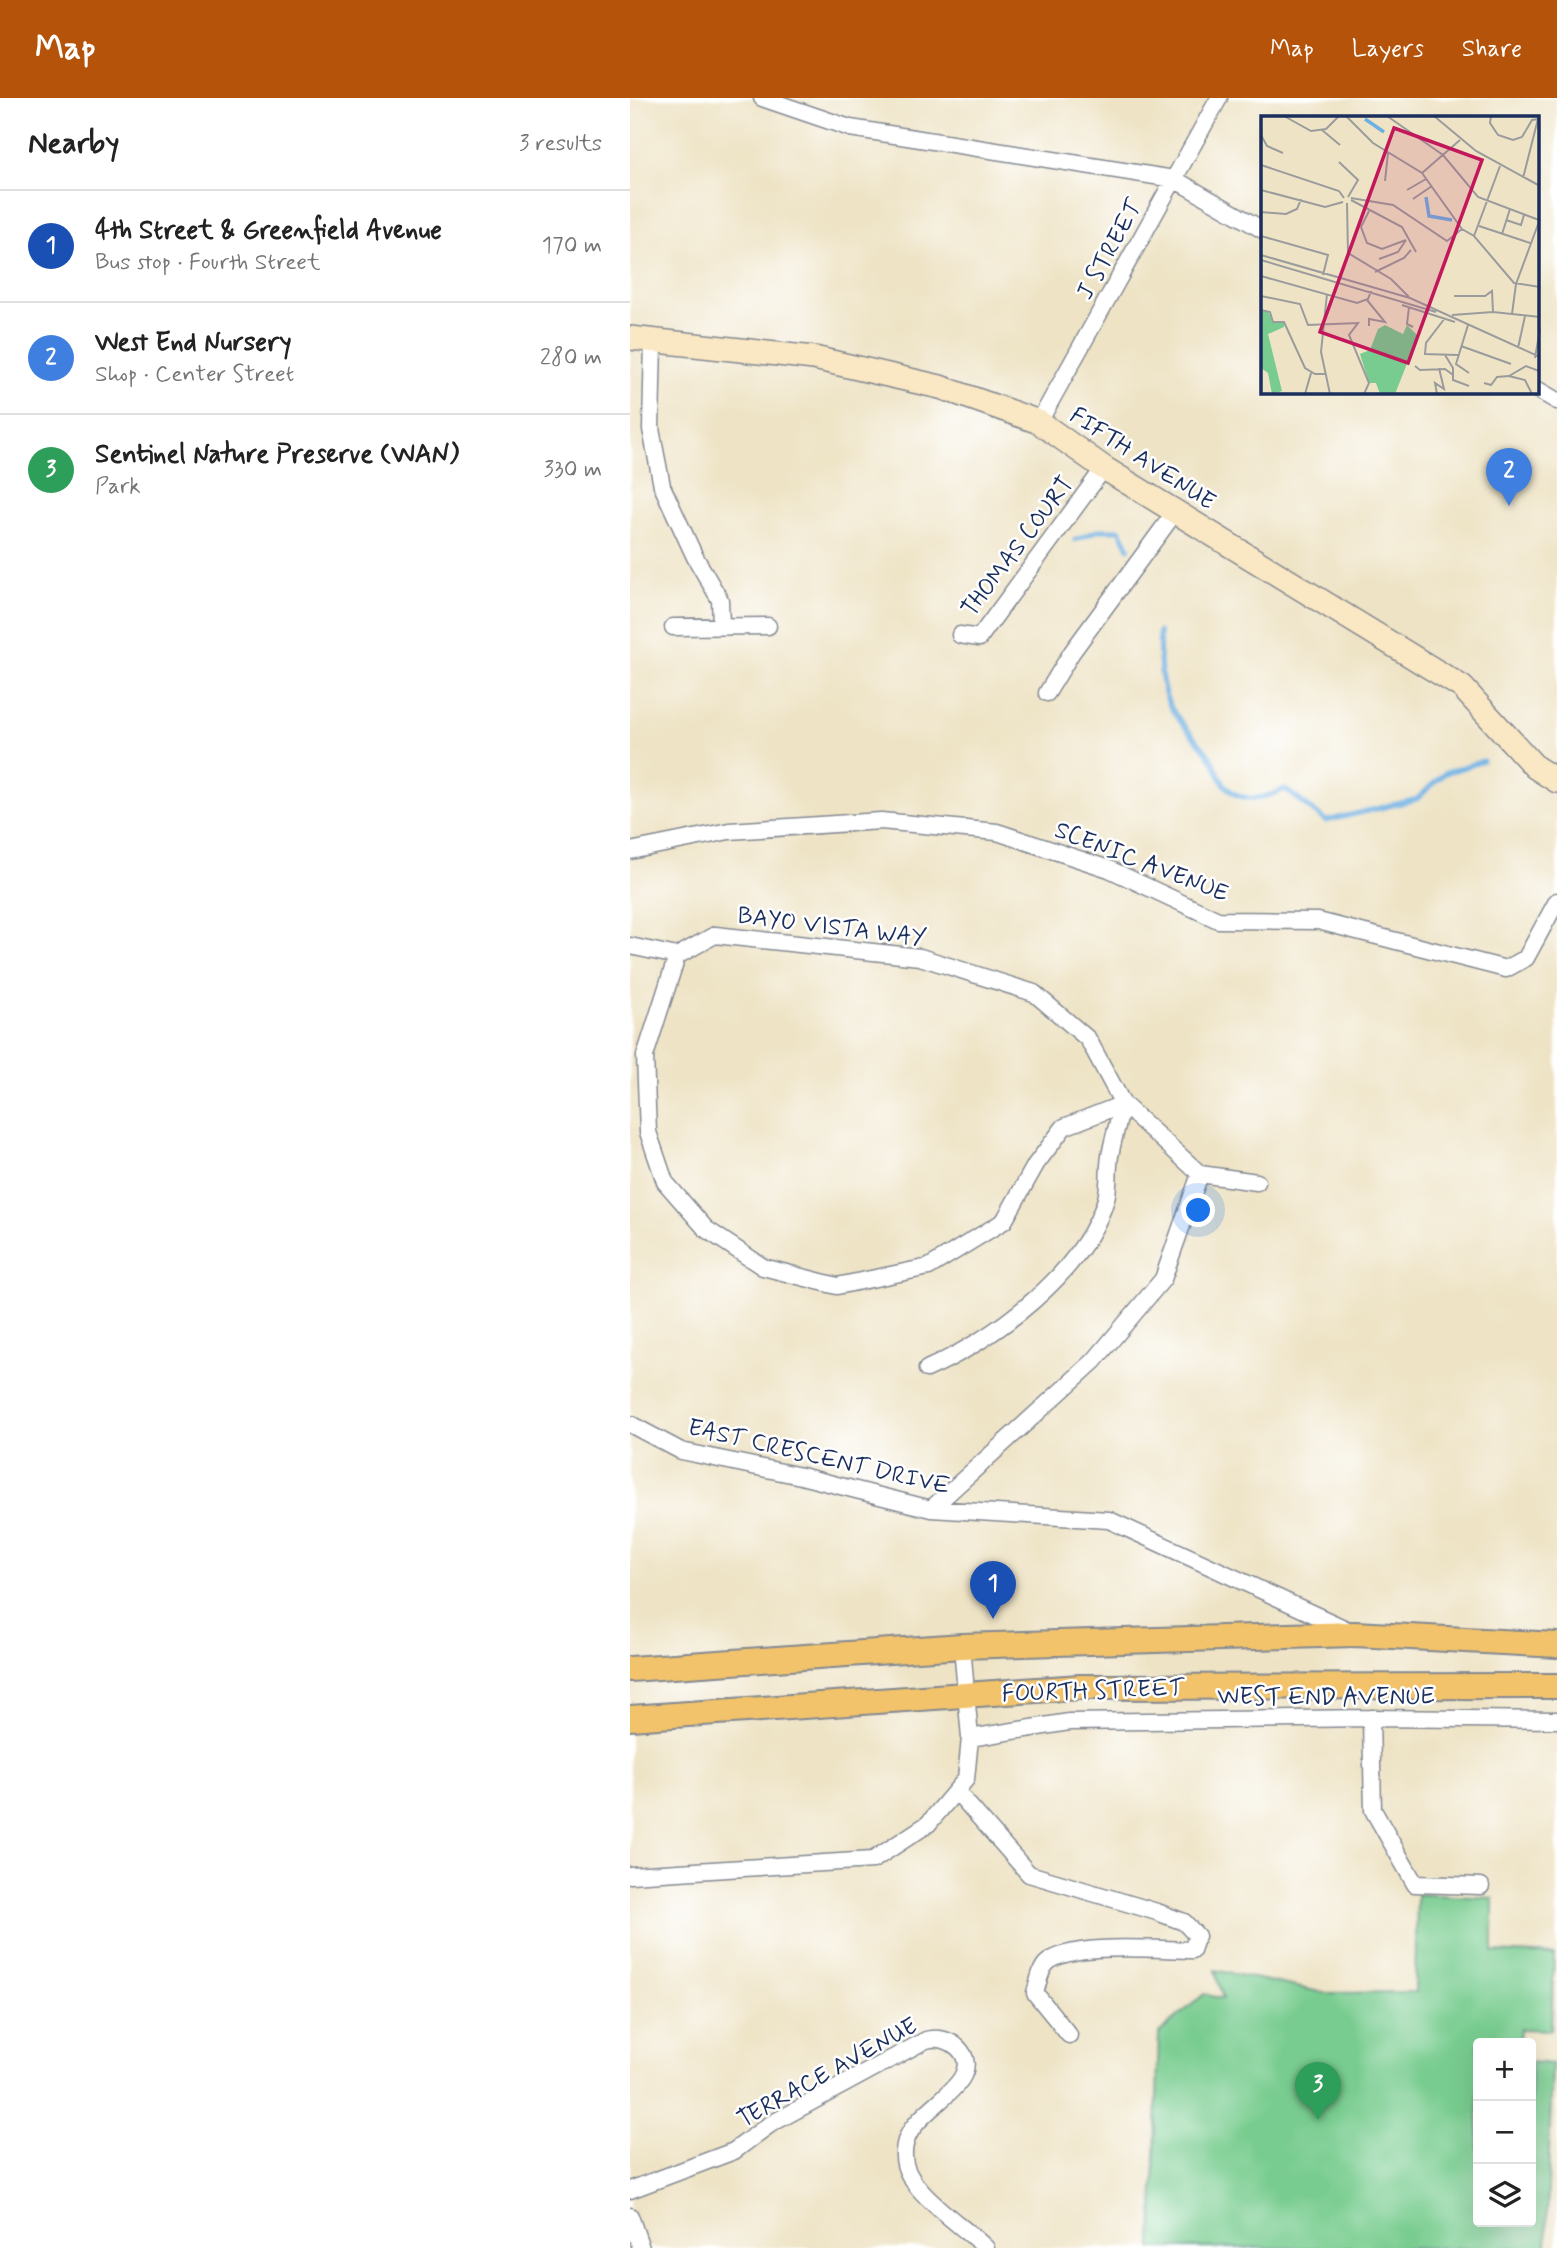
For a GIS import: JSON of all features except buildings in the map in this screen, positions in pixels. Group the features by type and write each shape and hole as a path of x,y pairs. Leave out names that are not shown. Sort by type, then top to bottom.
{"main road":[{"name":"FOURTH STREET","path":"630,1669 962,1646 1355,1634 1557,1645"},
{"name":"FOURTH STREET","path":"630,1718 1080,1687 1557,1686"}],"street":[{"path":"762,98 850,128 1174,179 1261,229"},
{"name":"J STREET","path":"1039,422 1219,98"},
{"name":"FIFTH AVENUE","path":"630,338 814,358 940,387 1039,422 1104,468 1462,687 1535,767 1557,781"},
{"path":"653,342 651,429 662,486 695,557 720,600 721,624"},
{"path":"1539,391 1557,401"},
{"name":"THOMAS COURT","path":"960,635 979,638 1104,468"},
{"path":"1047,692 1072,652 1175,512"},
{"path":"673,627 721,624 768,626"},
{"name":"SCENIC AVENUE","path":"630,851 729,831 881,821 997,832 1108,869 1218,920 1318,921 1506,969 1526,958 1557,901"},
{"name":"BAYO VISTA WAY","path":"677,956 715,935 920,957 1034,993 1088,1039 1123,1104 1200,1174"},
{"path":"630,946 677,956 645,1056 648,1132 665,1182 706,1229 763,1267 837,1286 929,1267 1004,1221 1036,1164 1064,1127 1123,1104"},
{"path":"927,1369 966,1351 1052,1285 1084,1245 1106,1198 1110,1152 1123,1104"},
{"path":"931,1509 1094,1361 1163,1279 1200,1174 1257,1182"},
{"name":"EAST CRESCENT DRIVE","path":"630,1424 681,1451 801,1476 931,1509 1109,1520 1300,1606 1355,1634"},
{"name":"FOURTH STREET","path":"1476,1639 1557,1634"},
{"path":"630,1875 873,1860 928,1824 966,1779 970,1738 962,1646"},
{"path":"1371,1718 1373,1811 1415,1884 1481,1886"},
{"name":"WEST END AVENUE","path":"970,1738 1069,1722 1371,1718 1557,1720"},
{"path":"957,1792 1029,1874 1157,1912 1184,1923 1196,1936 1192,1950 1106,1947 1054,1958 1045,1965 1035,1993 1069,2035"},
{"name":"TERRACE AVENUE","path":"630,2190 734,2151 769,2125 938,2036 953,2041 962,2054 965,2067 962,2078 912,2129 903,2148 905,2166 911,2180 933,2204 961,2224 986,2248"},
{"path":"630,2216 641,2248"}],"green space":[{"path":"1417,1894 1493,1898 1493,1952 1554,1955 1551,2030 1520,2029 1519,2038 1473,2038 1473,2227 1536,2227 1536,2062 1552,2064 1546,2248 1152,2248 1159,2033 1204,1994 1223,1999 1215,1970 1325,1993 1415,1992"}],"waterway":[{"path":"1075,540 1099,530 1120,530 1129,548"},
{"path":"1159,632 1166,698 1179,720 1212,760 1226,786 1241,796 1257,798 1285,789 1326,821 1417,799 1445,773 1483,761"}],"place":[{"name":"West End Nursery","path":"1509,506"},
{"name":"4th Street & Greenfield Avenue","path":"993,1619"},
{"name":"Sentinel Nature Preserve (WAN)","path":"1318,2120"}]}
